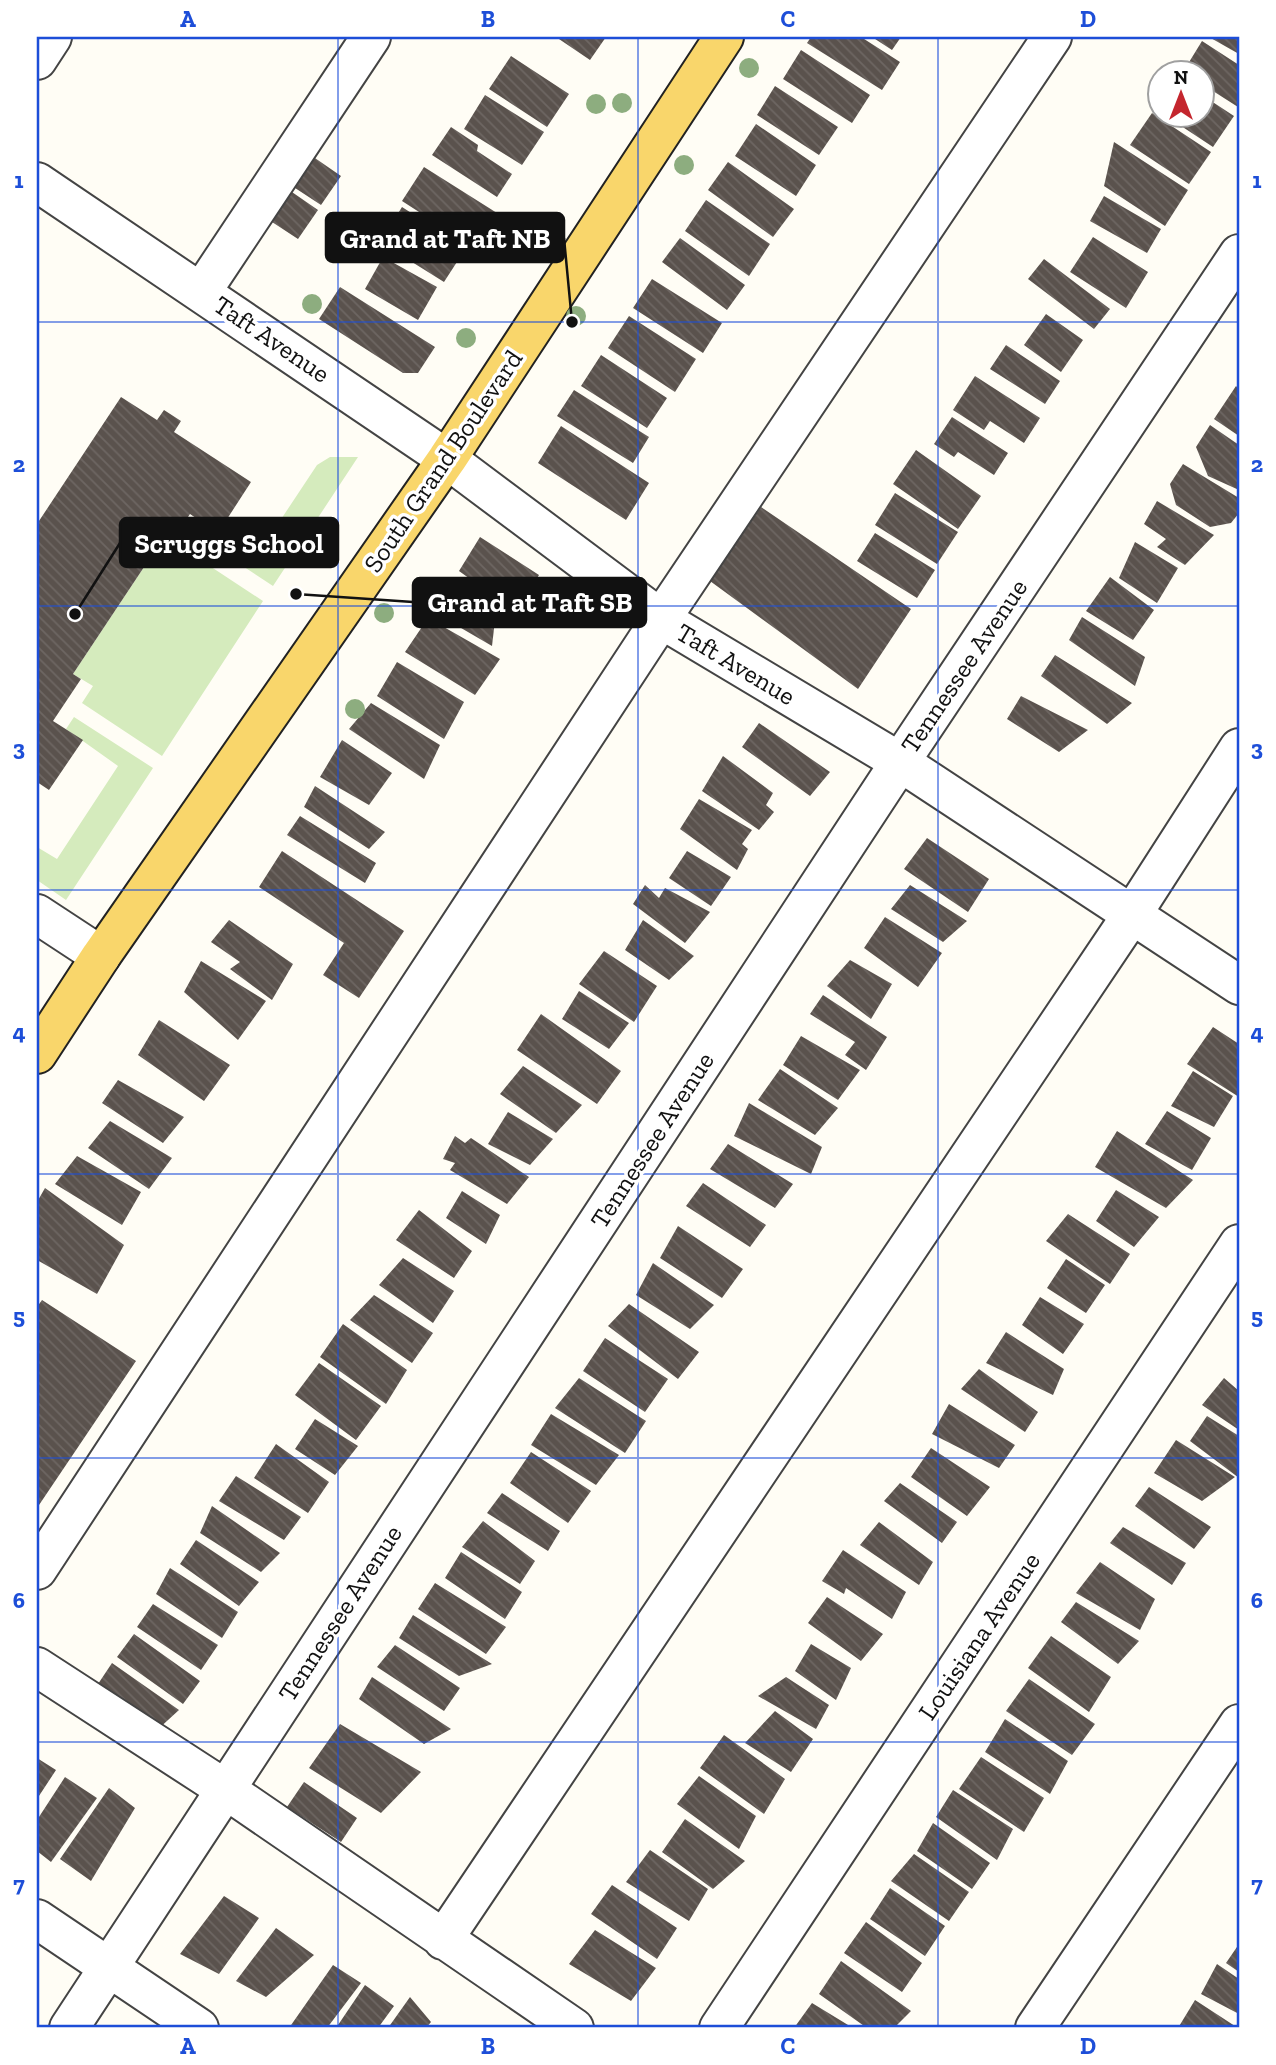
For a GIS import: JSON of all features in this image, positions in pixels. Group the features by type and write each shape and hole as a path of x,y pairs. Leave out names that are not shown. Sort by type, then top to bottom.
{"main road":[{"name":"South Grand Boulevard","path":"37,1054 101,956 447,459 724,37"}],"street":[{"path":"37,60 52,37"},
{"path":"202,291 371,37"},
{"path":"37,1570 662,619 1052,37"},
{"name":"Taft Avenue","path":"37,182 447,459 662,619 900,762 1239,985"},
{"name":"Tennessee Avenue","path":"69,2028 111,1968 225,1789 900,762 1239,254"},
{"path":"443,1940 1133,913 1239,748"},
{"path":"37,914 101,956"},
{"name":"Louisiana Avenue","path":"719,2028 1239,1244"},
{"path":"37,1667 225,1789 574,2028"},
{"path":"1035,2028 1239,1724"},
{"path":"37,1919 199,2028"}],"green space":[{"path":"330,457 358,457 273,586 194,534 202,523 256,557 317,465"},
{"path":"156,549 176,562 184,549 263,601 162,756 82,703 93,686 73,674"},
{"path":"74,717 153,768 66,900 37,880 37,847 57,859 118,766 66,729"}],"building":[{"path":"556,37 606,37 590,60"},
{"path":"811,37 861,37 900,62 882,90 807,43"},
{"path":"872,37 901,37 892,50"},
{"path":"1209,37 1239,37 1239,54"},
{"path":"1202,41 1239,65 1238,107 1216,93 1216,60 1190,60"},
{"path":"801,50 870,95 852,123 783,79"},
{"path":"511,56 569,94 547,127 489,89"},
{"path":"775,86 838,127 819,155 757,115"},
{"path":"485,95 544,132 522,165 464,129"},
{"path":"1216,104 1234,116 1213,147 1187,130 1216,130"},
{"path":"1146,122 1146,130 1178,130 1211,152 1189,184 1130,145"},
{"path":"756,124 816,165 796,196 735,156"},
{"path":"451,127 478,145 477,151 512,174 497,197 432,155"},
{"path":"1114,142 1188,190 1165,226 1104,186"},
{"path":"312,156 341,176 321,205 292,186"},
{"path":"728,162 794,209 773,237 708,190"},
{"path":"424,167 497,213 475,248 402,201"},
{"path":"289,190 318,210 298,239 269,220"},
{"path":"1104,196 1161,229 1147,253 1090,221"},
{"path":"706,200 770,244 749,276 685,231"},
{"path":"402,207 466,248 444,282 380,242"},
{"path":"1093,237 1148,272 1126,308 1070,272"},
{"path":"680,238 745,285 727,310 662,262"},
{"path":"383,257 437,287 418,320 365,289"},
{"path":"1044,259 1110,309 1094,329 1028,279"},
{"path":"652,279 722,323 703,353 633,308"},
{"path":"340,287 435,347 418,373 403,373 319,319"},
{"path":"1046,314 1083,340 1061,372 1024,345"},
{"path":"629,316 696,359 675,392 608,348"},
{"path":"1006,345 1060,381 1045,404 990,369"},
{"path":"601,355 667,398 647,428 581,386"},
{"path":"975,376 1040,418 1024,443 990,421 984,430 953,410"},
{"path":"1236,386 1239,389 1239,436 1214,419"},
{"path":"574,390 649,437 633,463 557,416"},
{"path":"121,397 157,420 164,410 181,421 174,432 251,482 218,533 190,514 163,555 156,549 73,674 81,679 53,721 83,740 49,790 37,782 37,524"},
{"path":"952,417 1008,453 994,475 958,452 954,457 934,444"},
{"path":"1210,425 1239,445 1239,490 1208,476 1196,447"},
{"path":"561,426 649,483 626,520 538,463"},
{"path":"916,450 981,496 958,529 893,484"},
{"path":"1183,464 1239,498 1239,513 1231,523 1210,527 1176,505 1170,484"},
{"path":"895,493 958,532 937,564 875,525"},
{"path":"1157,501 1214,535 1185,565 1157,547 1166,539 1144,524"},
{"path":"761,507 911,609 858,689 710,581"},
{"path":"875,533 935,570 917,598 857,561"},
{"path":"480,537 539,575 516,612 459,571"},
{"path":"1135,542 1178,568 1157,603 1119,578"},
{"path":"1110,577 1154,610 1133,640 1086,611"},
{"path":"455,578 497,603 492,646 437,614"},
{"path":"1082,617 1145,657 1135,686 1069,640"},
{"path":"428,618 500,659 475,695 405,652"},
{"path":"1055,655 1132,703 1107,724 1041,676"},
{"path":"397,662 464,702 444,739 377,696"},
{"path":"1021,696 1088,730 1059,752 1007,719"},
{"path":"371,703 440,745 424,779 349,729"},
{"path":"759,723 830,772 810,796 742,747"},
{"path":"342,740 392,773 369,805 320,777"},
{"path":"723,756 773,793 766,805 774,812 759,830 702,791"},
{"path":"315,786 385,832 369,849 304,807"},
{"path":"699,799 752,830 742,844 748,849 737,870 680,829"},
{"path":"300,816 376,863 365,883 287,835"},
{"path":"927,838 989,879 968,912 904,869"},
{"path":"282,851 404,931 359,998 323,975 344,943 259,887"},
{"path":"687,851 731,877 711,906 669,878"},
{"path":"645,885 659,898 665,888 710,912 685,943 633,904"},
{"path":"910,885 967,921 943,942 891,909"},
{"path":"885,917 942,953 918,987 864,948"},
{"path":"229,920 293,964 272,1000 230,969 240,962 211,942"},
{"path":"643,920 694,956 669,980 625,950"},
{"path":"604,951 657,986 634,1022 579,984"},
{"path":"850,960 892,984 871,1019 827,986"},
{"path":"201,961 266,1001 238,1040 184,992"},
{"path":"579,991 629,1023 609,1049 562,1019"},
{"path":"823,995 887,1037 866,1070 845,1055 855,1042 810,1014"},
{"path":"541,1014 621,1071 597,1104 517,1050"},
{"path":"159,1020 230,1065 204,1101 138,1055"},
{"path":"1213,1027 1239,1044 1239,1097 1187,1064"},
{"path":"801,1036 860,1070 838,1100 783,1065"},
{"path":"523,1066 582,1105 556,1133 500,1094"},
{"path":"780,1069 838,1108 815,1135 758,1100"},
{"path":"1193,1071 1233,1096 1214,1127 1171,1106"},
{"path":"118,1080 184,1117 163,1143 102,1103"},
{"path":"749,1103 822,1147 811,1174 734,1136"},
{"path":"1167,1111 1211,1138 1192,1170 1145,1144"},
{"path":"508,1112 553,1139 530,1165 488,1144"},
{"path":"110,1121 172,1158 149,1189 88,1148"},
{"path":"1117,1131 1193,1180 1166,1208 1095,1167"},
{"path":"455,1136 465,1143 471,1138 529,1177 507,1204 450,1170 455,1163 443,1159"},
{"path":"728,1144 793,1184 775,1208 710,1169"},
{"path":"77,1156 141,1192 122,1225 55,1184"},
{"path":"703,1183 766,1225 750,1247 686,1206"},
{"path":"45,1188 124,1245 97,1294 37,1260 37,1202"},
{"path":"1116,1190 1159,1217 1134,1247 1096,1221"},
{"path":"462,1191 500,1215 486,1244 446,1218"},
{"path":"419,1210 472,1251 454,1278 396,1240"},
{"path":"1068,1214 1130,1254 1110,1284 1046,1241"},
{"path":"678,1226 743,1269 722,1298 660,1258"},
{"path":"403,1258 454,1291 433,1323 379,1285"},
{"path":"1066,1259 1105,1285 1086,1313 1047,1288"},
{"path":"653,1263 714,1305 690,1329 636,1295"},
{"path":"374,1295 433,1333 412,1363 350,1320"},
{"path":"1040,1297 1084,1324 1063,1354 1022,1325"},
{"path":"42,1300 136,1361 37,1508 37,1307"},
{"path":"629,1304 699,1352 678,1379 608,1326"},
{"path":"343,1324 407,1370 386,1404 320,1357"},
{"path":"1006,1332 1064,1369 1053,1395 986,1363"},
{"path":"605,1338 668,1379 645,1412 583,1371"},
{"path":"319,1363 381,1406 356,1440 295,1395"},
{"path":"979,1369 1038,1412 1025,1432 961,1389"},
{"path":"579,1378 646,1421 625,1453 555,1408"},
{"path":"1224,1378 1239,1391 1239,1430 1202,1405"},
{"path":"949,1404 1015,1445 999,1468 932,1434"},
{"path":"551,1414 619,1455 596,1485 531,1445"},
{"path":"1207,1416 1239,1436 1239,1478 1190,1441"},
{"path":"315,1419 358,1446 335,1475 295,1449"},
{"path":"1176,1440 1235,1477 1202,1501 1154,1473"},
{"path":"276,1444 329,1482 308,1513 254,1478"},
{"path":"931,1448 990,1487 967,1516 911,1477"},
{"path":"531,1452 591,1491 568,1523 510,1483"},
{"path":"236,1476 301,1517 284,1540 219,1501"},
{"path":"900,1483 957,1522 942,1543 884,1501"},
{"path":"1149,1487 1211,1527 1194,1549 1135,1506"},
{"path":"502,1493 560,1531 548,1551 487,1513"},
{"path":"212,1506 280,1553 261,1572 200,1533"},
{"path":"483,1521 535,1561 520,1584 462,1547"},
{"path":"879,1522 933,1562 919,1585 860,1545"},
{"path":"1123,1527 1186,1563 1172,1585 1110,1543"},
{"path":"196,1540 259,1582 239,1606 180,1564"},
{"path":"843,1550 906,1592 892,1619 846,1588 844,1594 822,1581"},
{"path":"461,1552 522,1592 505,1619 445,1578"},
{"path":"1100,1562 1155,1599 1140,1630 1076,1593"},
{"path":"170,1568 238,1612 222,1638 156,1594"},
{"path":"435,1583 506,1627 486,1654 418,1609"},
{"path":"827,1597 883,1634 861,1661 808,1623"},
{"path":"1076,1602 1139,1641 1118,1664 1061,1622"},
{"path":"153,1604 218,1645 201,1670 137,1627"},
{"path":"413,1615 492,1664 459,1676 399,1638"},
{"path":"134,1634 200,1681 183,1704 117,1657"},
{"path":"1051,1636 1111,1677 1089,1712 1028,1668"},
{"path":"811,1644 851,1668 836,1700 795,1671"},
{"path":"395,1645 460,1688 444,1711 377,1667"},
{"path":"112,1663 179,1710 156,1731 96,1687"},
{"path":"372,1677 451,1729 424,1744 359,1699"},
{"path":"786,1677 829,1705 816,1729 758,1696"},
{"path":"1029,1679 1095,1724 1072,1755 1006,1711"},
{"path":"775,1711 813,1739 791,1772 745,1743"},
{"path":"1005,1719 1068,1761 1050,1794 985,1752"},
{"path":"340,1724 421,1772 381,1813 309,1768"},
{"path":"724,1735 785,1779 764,1814 700,1768"},
{"path":"981,1757 1044,1798 1024,1832 959,1789"},
{"path":"37,1758 56,1770 37,1799"},
{"path":"699,1776 756,1816 739,1849 677,1804"},
{"path":"65,1777 97,1798 51,1862 37,1851 37,1820"},
{"path":"304,1782 357,1818 341,1842 287,1807"},
{"path":"109,1788 135,1808 91,1881 60,1859"},
{"path":"953,1790 1013,1829 997,1860 936,1817"},
{"path":"685,1819 745,1861 713,1889 662,1852"},
{"path":"933,1823 990,1863 972,1889 917,1851"},
{"path":"650,1850 708,1889 689,1921 626,1882"},
{"path":"914,1854 969,1892 949,1921 891,1881"},
{"path":"612,1885 677,1928 657,1959 591,1914"},
{"path":"890,1888 945,1926 925,1956 870,1919"},
{"path":"224,1896 259,1918 219,1974 180,1954"},
{"path":"866,1922 922,1963 902,1992 844,1953"},
{"path":"276,1928 314,1955 266,1997 236,1981"},
{"path":"595,1930 656,1968 631,2001 569,1964"},
{"path":"1239,1944 1239,1972 1226,1963"},
{"path":"841,1961 911,2011 894,2028 867,2028 819,1994"},
{"path":"1217,1964 1239,1979 1239,2014 1201,1994"},
{"path":"333,1965 361,1983 327,2028 289,2028"},
{"path":"365,1985 394,2006 378,2028 336,2028"},
{"path":"410,1997 431,2022 426,2028 388,2028"},
{"path":"1195,2000 1238,2028 1178,2028"},
{"path":"812,2003 853,2028 794,2028"}],"place":[{"name":"Grand at Taft NB","path":"572,322"},
{"name":"Grand at Taft SB","path":"296,594"},
{"name":"Scruggs School","path":"75,614"}]}
